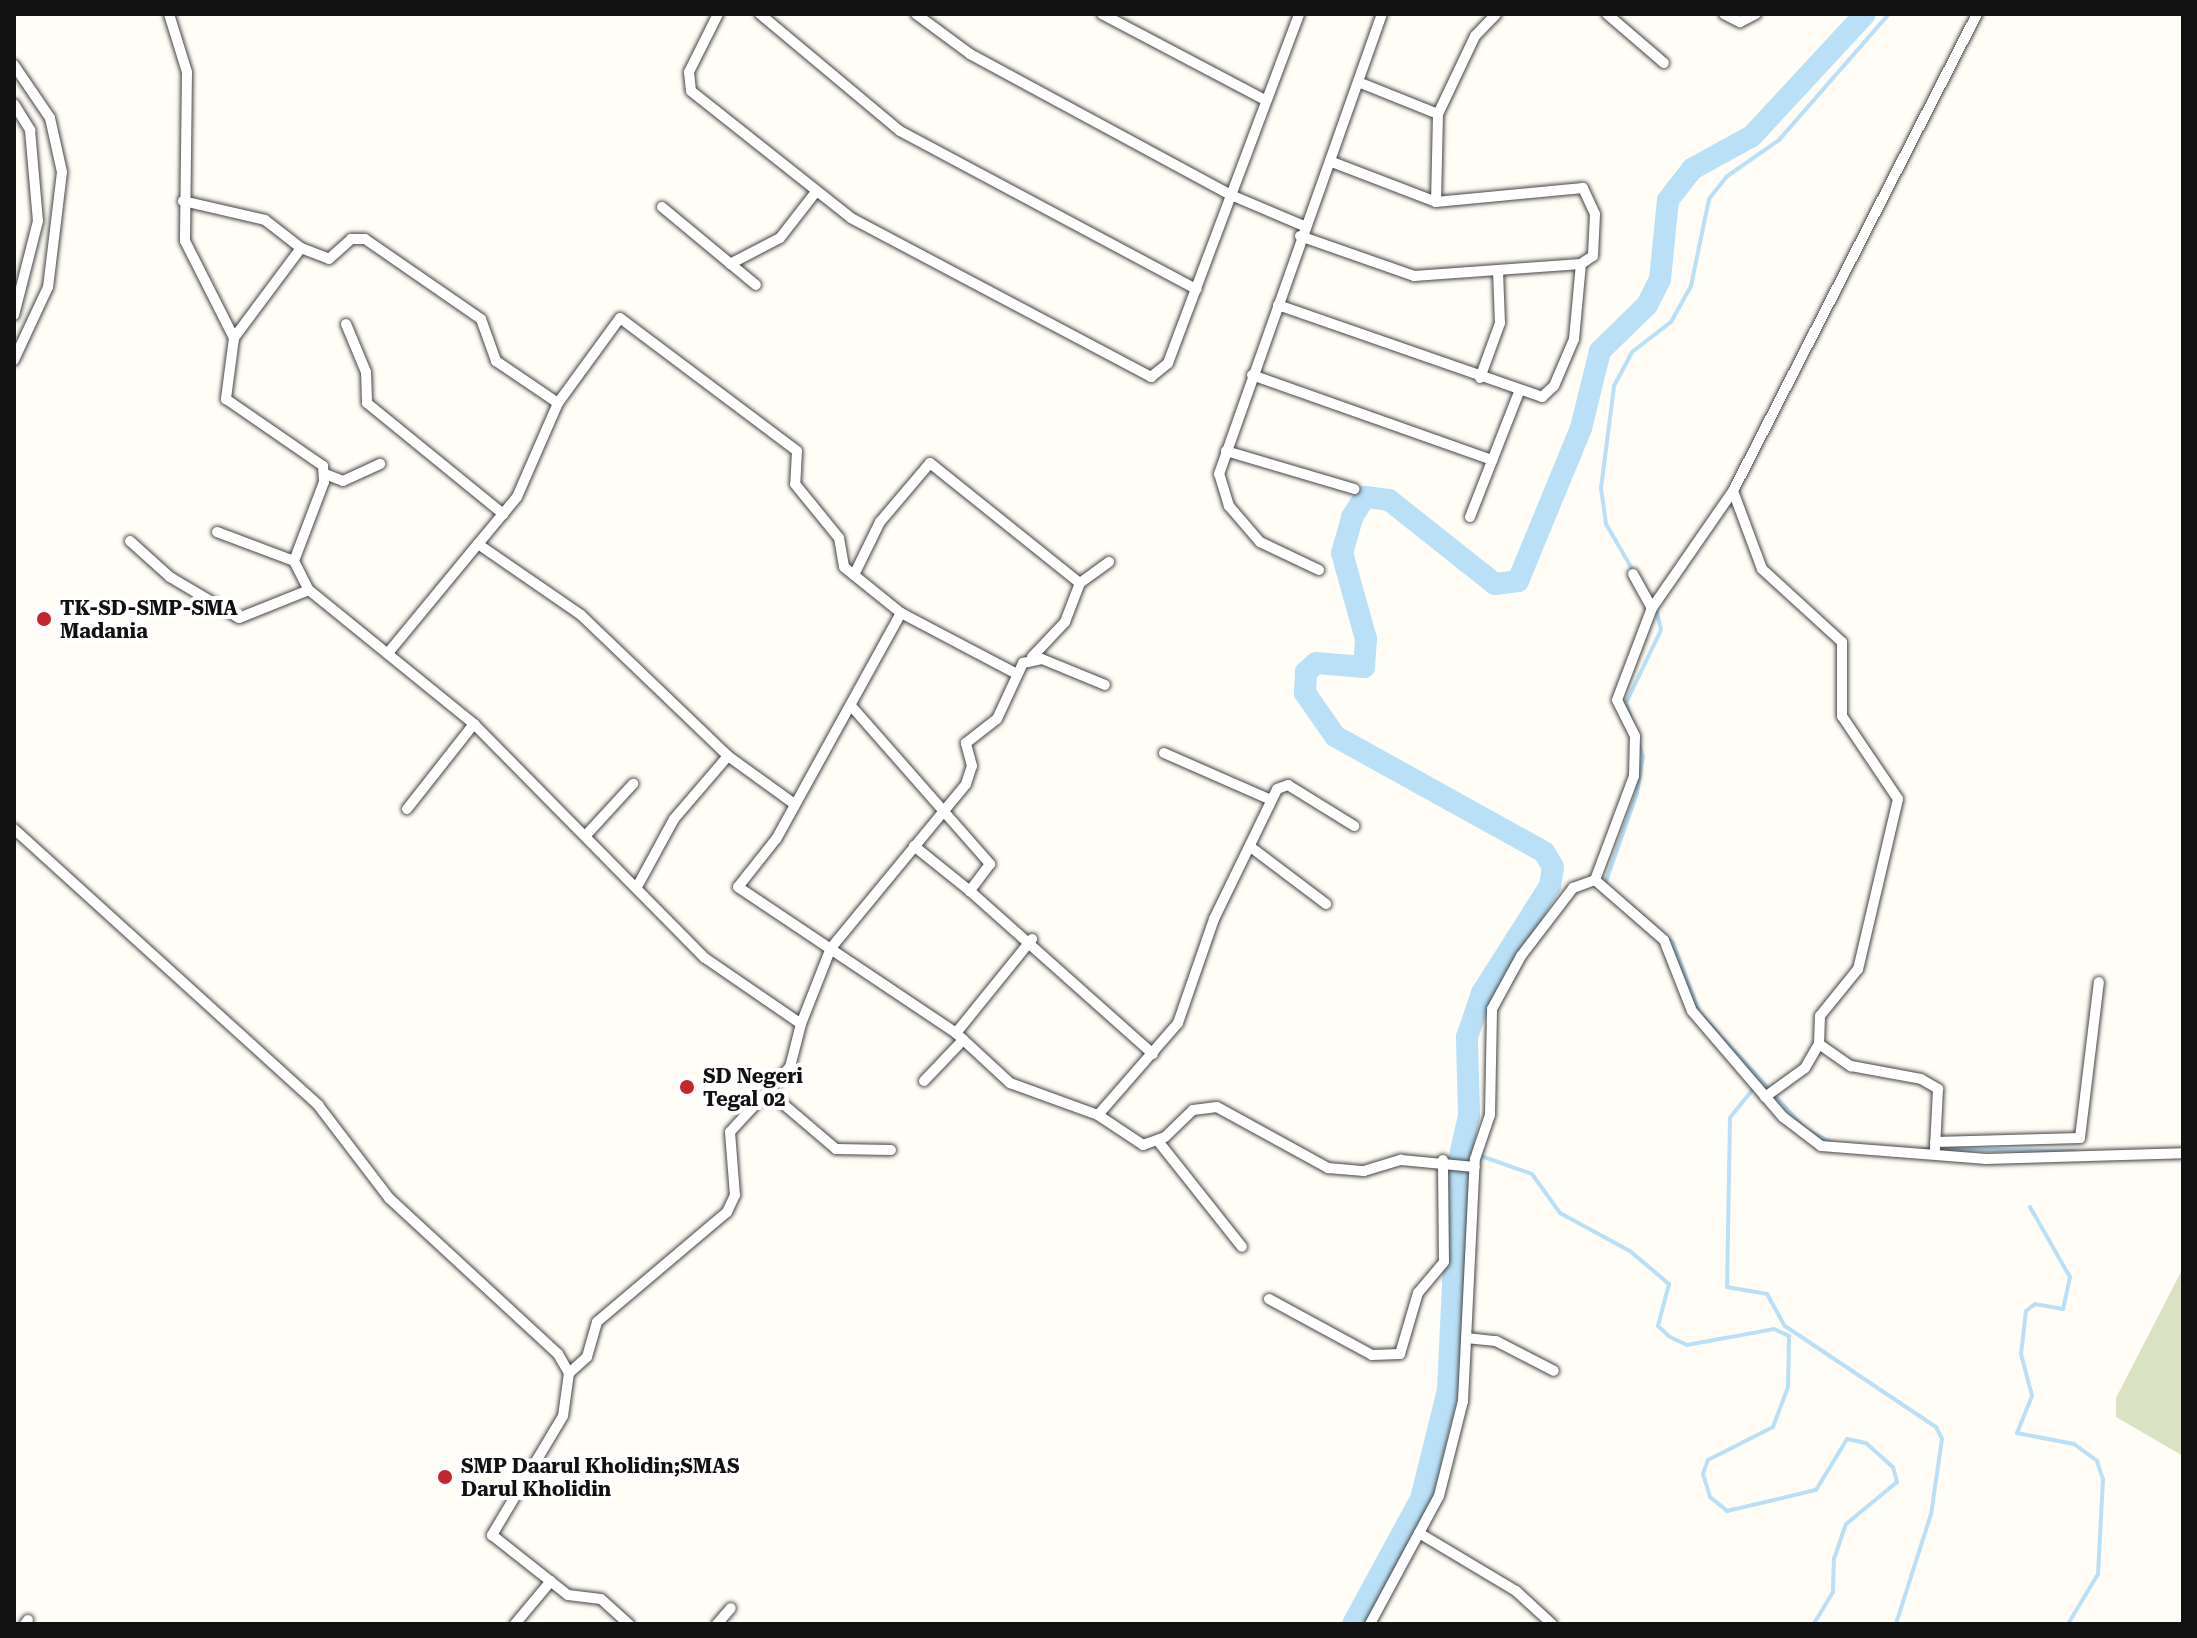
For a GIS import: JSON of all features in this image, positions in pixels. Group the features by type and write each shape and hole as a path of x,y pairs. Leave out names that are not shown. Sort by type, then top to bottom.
{"street":[{"path":"169,14 187,72 183,201 189,255 234,338"},
{"path":"718,14 689,72 691,91 815,193 1142,375 1164,371 1231,195 1263,99 1299,14"},
{"path":"760,14 900,131 1196,289"},
{"path":"916,14 970,54 1231,195 1302,231 1414,276 1581,264"},
{"path":"1102,14 1263,99"},
{"path":"1319,570 1260,542 1229,506 1220,488 1226,451 1302,231 1332,162 1382,14"},
{"path":"1436,202 1438,114 1475,36 1496,14"},
{"path":"1607,14 1664,63"},
{"path":"1724,14 1740,22 1756,14"},
{"path":"1370,1624 1439,1496 1458,1424 1475,1167 1490,1115 1492,1009 1521,956 1573,888 1595,880 1634,776 1635,736 1617,700 1655,605 1733,491 1977,14"},
{"path":"14,65 50,118 62,172 48,287 14,360"},
{"path":"1358,82 1438,114"},
{"path":"14,104 30,130 38,221 14,315"},
{"path":"1278,305 1519,392 1547,395 1566,362 1581,264 1594,247 1592,196 1583,188 1436,202 1332,162"},
{"path":"730,264 780,238 815,193"},
{"path":"183,201 265,220 301,248 329,259 351,239 365,239 481,319 496,361 558,403"},
{"path":"662,207 756,285"},
{"path":"294,561 325,474 318,458 226,399 234,338 301,248"},
{"path":"1480,378 1500,323 1498,271"},
{"path":"388,653 503,514 558,403 620,318 797,451 795,484 839,538 844,567 901,613 1015,673"},
{"path":"346,324 366,372 367,403 503,514"},
{"path":"1252,375 1492,460"},
{"path":"1470,517 1519,392"},
{"path":"1226,451 1354,489"},
{"path":"854,575 880,522 930,463 1080,583"},
{"path":"325,474 343,481 380,464"},
{"path":"1733,491 1762,569 1842,642 1842,716 1898,799 1858,969 1820,1016 1819,1044 1805,1068 1769,1092"},
{"path":"217,532 294,561 309,590 474,724 588,833 705,958 801,1024"},
{"path":"130,541 170,577 239,618 309,590"},
{"path":"478,544 581,615 728,756 793,803"},
{"path":"629,1624 601,1599 568,1595 498,1544 492,1528 552,1442 569,1373 587,1357 597,1322 727,1212 735,1195 730,1132 769,1092 797,1055 801,1024 831,948 971,774 966,743 997,719 1015,673 1065,622 1080,583 1109,562"},
{"path":"1633,574 1655,605"},
{"path":"901,613 853,708 739,890 960,1036 1010,1083 1098,1115 1136,1144 1158,1141 1193,1110 1217,1107 1328,1168 1364,1171 1443,1160 1475,1167"},
{"path":"1032,657 1105,685"},
{"path":"853,708 890,758 947,806 991,866 970,891"},
{"path":"407,809 474,724"},
{"path":"1164,753 1271,800"},
{"path":"638,885 674,819 728,756"},
{"path":"588,833 633,784"},
{"path":"1098,1115 1153,1054 1187,1005 1214,919 1252,848 1271,800 1288,785 1354,826"},
{"path":"14,829 318,1105 389,1198 431,1231 569,1373"},
{"path":"914,846 1032,939 1153,1054"},
{"path":"1252,848 1326,904"},
{"path":"1595,880 1664,940 1692,1011 1821,1146 1934,1155 2183,1153"},
{"path":"924,1081 1032,939"},
{"path":"1935,1142 2080,1138 2099,982"},
{"path":"1819,1044 1851,1066 1921,1079 1938,1089 1934,1155"},
{"path":"769,1092 836,1149 891,1150"},
{"path":"1158,1141 1242,1247"},
{"path":"1269,1299 1372,1355 1400,1354 1418,1293 1444,1262 1443,1160"},
{"path":"1466,1338 1496,1341 1554,1371"},
{"path":"1419,1533 1516,1591 1552,1624"},
{"path":"515,1624 551,1581"},
{"path":"717,1624 731,1608"}],"green space":[{"path":"2183,1268 2183,1456 2116,1417 2116,1398"}],"waterway":[{"path":"1353,1624 1421,1499 1448,1390 1459,1160 1469,1116 1467,1037 1482,993 1550,886 1553,867 1544,852 1335,736 1305,693 1306,672 1316,663 1364,667 1366,639 1342,553 1352,517 1365,497 1389,500 1495,584 1518,581 1581,428 1600,351 1647,305 1660,279 1668,200 1692,169 1752,136 1865,14"},
{"path":"1635,574 1606,524 1601,488 1614,386 1632,352 1671,322 1691,286 1709,199 1726,177 1779,140 1889,14"},
{"path":"1605,884 1637,793 1643,757 1626,703 1661,630 1655,604"},
{"path":"1626,902 1673,943 1699,1012 1805,1129 1830,1142"},
{"path":"1754,1088 1730,1118 1727,1287 1767,1294 1785,1326 1936,1427 1942,1439 1931,1514 1896,1624"},
{"path":"1923,1149 2074,1151"},
{"path":"1481,1156 1532,1174 1560,1213 1630,1251 1669,1284 1658,1326 1670,1337 1687,1345 1774,1329 1789,1336 1788,1387 1773,1427 1708,1460 1703,1474 1710,1497 1727,1511 1816,1490 1847,1439 1866,1443 1893,1467 1897,1482 1846,1524 1834,1558 1833,1592 1814,1624"},
{"path":"2030,1207 2070,1277 2063,1309 2035,1304 2026,1311 2021,1354 2032,1396 2017,1433 2074,1444 2097,1461 2103,1479 2098,1574 2068,1624"}],"place":[{"name":"TK-SD-SMP-SMA Madania","path":"44,619"},
{"name":"SD Negeri Tegal 02","path":"687,1087"},
{"name":"SMP Daarul Kholidin;SMAS Darul Kholidin","path":"445,1477"}]}
